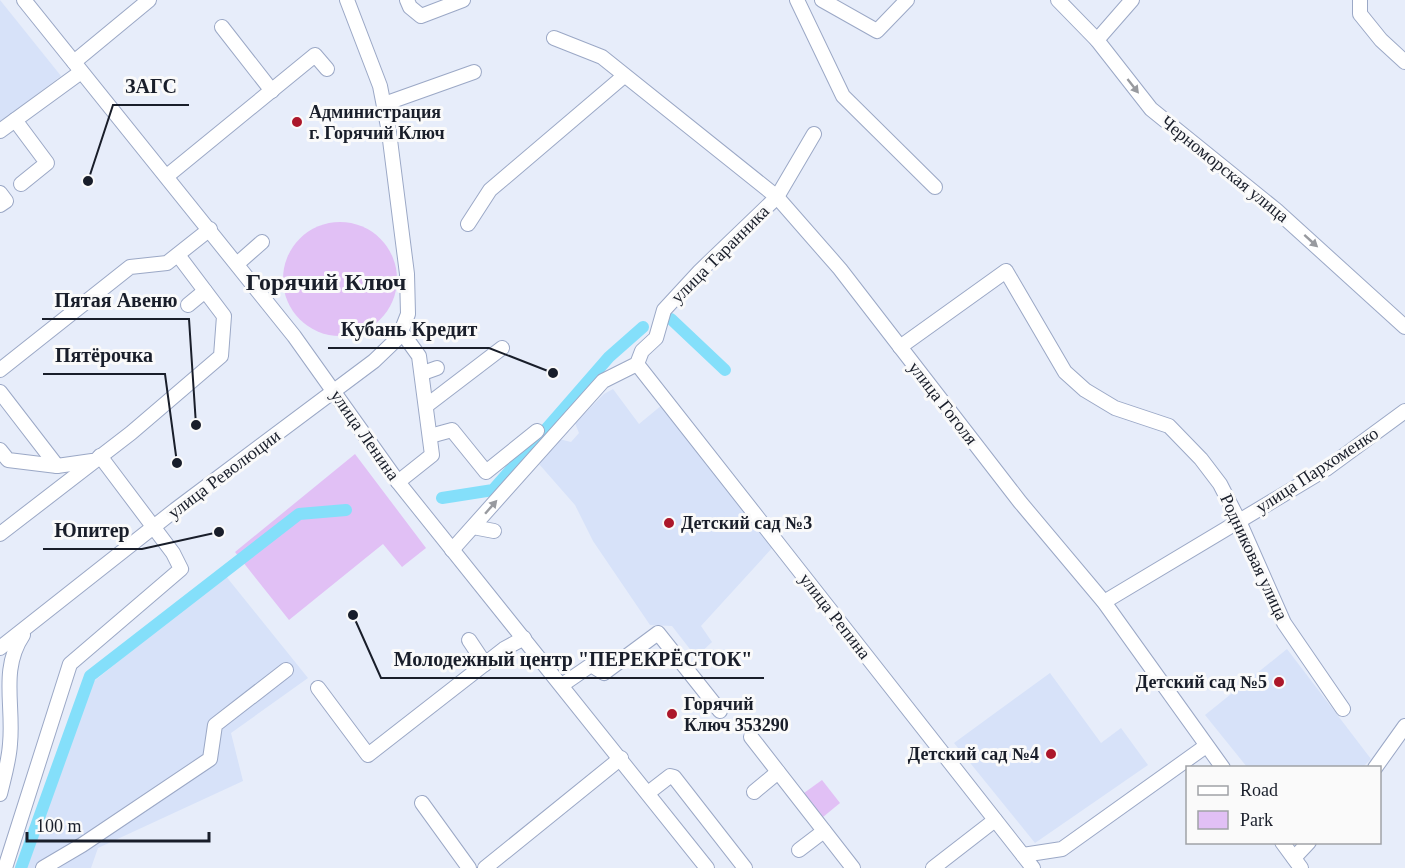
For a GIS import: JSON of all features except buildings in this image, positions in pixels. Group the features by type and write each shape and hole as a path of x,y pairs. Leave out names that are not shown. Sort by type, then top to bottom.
{"street":[{"name":"улица Ленина","path":"24,0 210,229 334,391 398,482 707,868"},
{"path":"0,131 77,67 149,0"},
{"path":"347,0 380,86 384,104 474,72"},
{"path":"407,0 410,7 421,16 444,4 463,0"},
{"path":"797,0 843,96 935,187"},
{"path":"822,0 877,31 907,0"},
{"name":"Черноморская улица","path":"1058,0 1097,40 1151,109 1276,210 1405,327"},
{"path":"1097,40 1132,0"},
{"path":"1360,0 1360,15 1381,40 1405,62"},
{"path":"222,27 272,91"},
{"name":"улица Гоголя","path":"554,38 602,57 777,196 840,269 1020,502 1104,602 1221,766"},
{"path":"166,176 315,55 327,69"},
{"path":"468,224 490,190 624,76"},
{"name":"улица Революции","path":"0,648 153,528 374,361 399,337 408,314 407,274 384,104"},
{"path":"15,120 47,163 21,184"},
{"name":"улица Таранника","path":"453,550 603,381 637,364 642,351 656,339 664,310 700,271 777,196 814,134"},
{"path":"0,193 6,201 0,205"},
{"path":"0,370 130,267 167,263 182,246 210,229"},
{"path":"237,264 262,242"},
{"path":"0,534 221,356 224,316 205,291 182,246"},
{"name":"Родниковая улица","path":"900,347 1006,271 1065,372 1085,390 1115,408 1169,426 1201,459 1220,484 1239,521 1284,623 1343,709"},
{"path":"188,305 205,291"},
{"path":"398,482 432,455 419,356 401,331"},
{"path":"426,406 502,348"},
{"name":"улица Репина","path":"637,364 1033,868"},
{"path":"423,373 437,368"},
{"path":"0,392 57,466"},
{"name":"улица Пархоменко","path":"1104,602 1326,469 1405,411"},
{"path":"430,436 452,430 486,472 537,431"},
{"path":"0,450 8,460 57,466 97,458"},
{"path":"5,868 70,664 181,569 173,554 97,458"},
{"path":"473,527 494,531"},
{"path":"0,793 10,744 4,694 14,649 29,627"},
{"path":"562,685 591,665 604,673 658,633 720,711"},
{"path":"318,688 368,755 486,663 524,638"},
{"path":"469,640 486,663"},
{"path":"43,868 82,845 210,759 215,725 286,670"},
{"path":"1376,766 1405,726"},
{"path":"751,737 853,868"},
{"path":"1023,855 1062,849 1206,746"},
{"path":"485,868 621,758"},
{"path":"754,792 778,772"},
{"path":"648,793 670,776 674,777 746,868"},
{"path":"422,803 469,868"},
{"path":"933,868 995,820"},
{"path":"799,850 824,831"},
{"path":"1283,844 1298,863 1308,844"}],"shaded area":[{"path":"0,0 61,76 0,122"},
{"name":"Детский сад №3","path":"613,389 639,424 662,405 773,547 701,626 712,642 696,657 672,626 650,625 593,541 575,505 539,464 559,439 571,442 579,433 575,423 604,394"},
{"path":"225,575 308,678 231,733 243,781 98,848 91,868 27,868 93,682"},
{"name":"Детский сад №5","path":"1287,649 1371,759 1364,766 1246,766 1205,715"},
{"name":"Детский сад №4","path":"1050,673 1101,743 1121,728 1148,765 1035,843 954,743"}],"green space":[{"path":"340,222 362,227 380,239 392,257 397,279 392,301 380,319 362,331 340,336 318,331 300,319 288,301 283,279 288,257 300,239 318,227"},
{"path":"355,454 426,548 402,567 383,544 289,620 235,552"},
{"path":"822,780 840,803 823,817 804,793"}],"waterway":[{"path":"671,319 725,370"},
{"path":"442,498 493,490 609,357 643,327"},
{"path":"21,868 90,676 299,514 346,510"}],"place":[{"name":"Администрация г. Горячий Ключ","path":"297,122"},
{"name":"ЗАГС","path":"88,181"},
{"name":"Кубань Кредит","path":"553,373"},
{"name":"Пятая Авеню","path":"196,425"},
{"name":"Пятёрочка","path":"177,463"},
{"name":"Детский сад №3","path":"669,523"},
{"name":"Юпитер","path":"219,532"},
{"name":"Молодежный центр \"ПЕРЕКРЁСТОК\"","path":"353,615"},
{"name":"Детский сад №5","path":"1279,682"},
{"name":"Горячий Ключ 353290","path":"672,714"},
{"name":"Детский сад №4","path":"1051,754"}],"district":[{"name":"Горячий Ключ","path":"326,282"}]}
